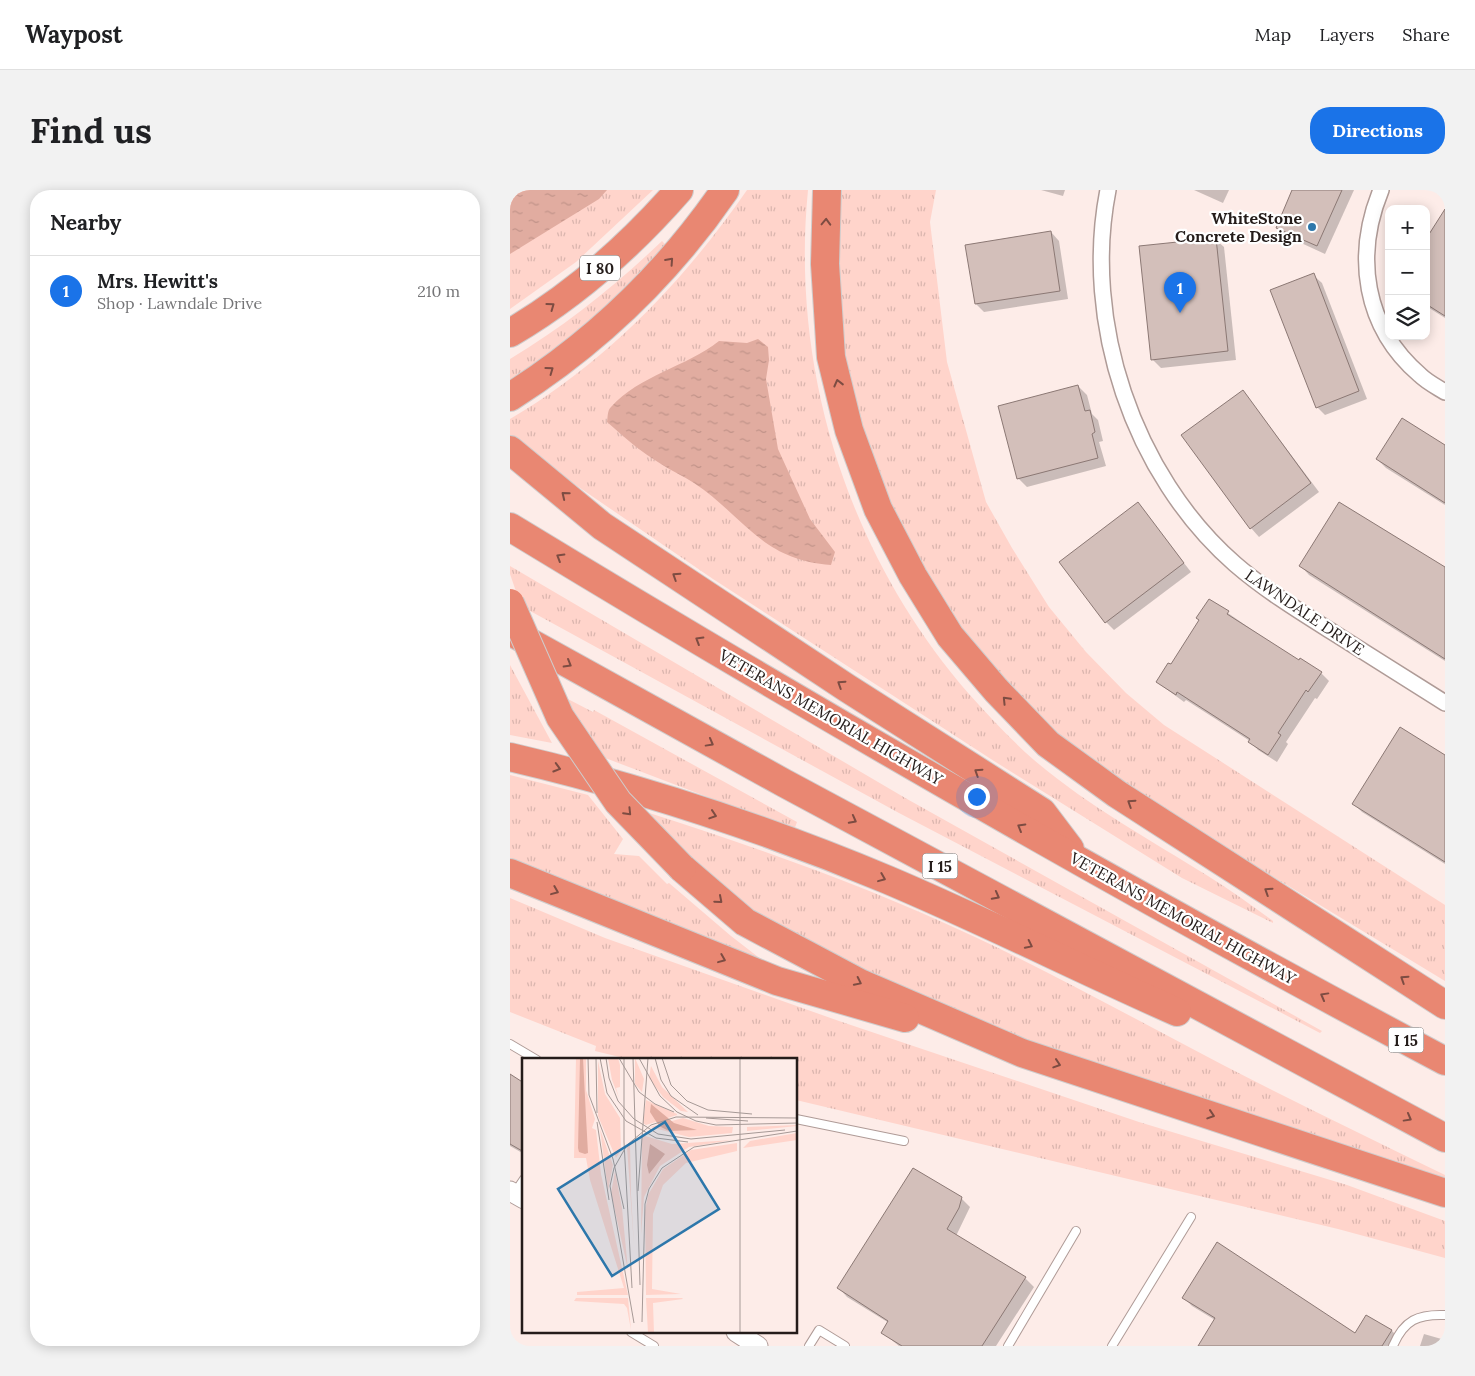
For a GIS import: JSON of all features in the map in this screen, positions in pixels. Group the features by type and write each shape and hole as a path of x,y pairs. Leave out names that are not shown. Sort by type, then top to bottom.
{"highway":[{"name":"I 80","path":"510,333 567,295 608,261 679,190"},
{"path":"510,397 580,347 634,299 677,253 725,190"},
{"path":"827,190 824,264 831,357 849,430 878,508 913,576 950,636 996,690 1048,744 1117,794 1445,1005"},
{"path":"510,450 602,526 847,688 1042,812 1079,860"},
{"name":"VETERANS MEMORIAL HIGHWAY","path":"510,527 725,656 1079,860 1445,1061"},
{"path":"510,603 560,716 618,802 682,868 752,926 860,983 1022,1053"},
{"name":"I 15","path":"510,631 784,783 1445,1138"},
{"path":"510,757 670,801 777,837 850,865 945,905 1070,965 1371,1097"},
{"path":"510,873 777,981 1022,1053 1445,1193"}],"street":[{"name":"LAWNDALE DRIVE","path":"1108,190 1103,222 1102,267 1105,312 1114,355 1130,409 1152,460 1171,490 1200,529 1233,562 1260,584 1445,704"},
{"path":"1381,190 1367,236 1365,267 1370,293 1378,318 1396,350 1420,375 1445,392"},
{"path":"739,1334 758,1346"}],"lane":[{"path":"510,1044 534,1058"},
{"path":"798,1119 904,1141"},
{"path":"1112,1346 1191,1217"},
{"path":"1008,1346 1076,1231"},
{"path":"1393,1346 1410,1322 1425,1314 1445,1315"},
{"path":"809,1346 819,1330 845,1346"},
{"path":"635,1334 654,1346"}],"green space":[{"path":"510,190 653,190 576,262 510,309"},
{"path":"747,190 808,190 805,258 809,326 819,393 837,458 861,522 891,583 927,640 969,694 1034,760 1097,807 1225,887 1273,921 1273,923 1182,878 994,761 713,579 510,440 510,419 545,397 579,372 641,317 697,256"},
{"path":"840,190 936,190 930,222 947,362 986,502 1049,607 1086,652 1126,693 1164,725 1445,905 1445,981 1107,776 1022,704 940,604 875,472 851,391 843,346 837,237"},
{"path":"662,241 667,246 609,306 510,384 510,359 550,333 589,304"},
{"path":"510,566 907,799 1322,1031 1320,1033 899,813 521,606 510,574"},
{"path":"510,665 552,743 510,735"},
{"path":"562,696 593,712 594,710 797,822 794,830 600,756"},
{"path":"510,775 588,795 623,839 614,854 639,856 667,884 669,883 731,936 770,966 510,873"},
{"path":"643,811 811,868 934,918 975,937 1068,983 1278,1093 1445,1175 1445,1186 1172,1088 904,999 800,947 707,877"},
{"path":"510,898 605,938 839,1021 1139,1122 1347,1185 1445,1221 1445,1258 1338,1229 798,1100 798,1058 624,1058 595,1051 596,1046 510,1012"}],"water":[{"path":"510,190 607,190 599,199 510,254"},
{"path":"758,339 768,347 769,360 766,379 778,449 810,519 835,552 831,565 787,555 770,546 712,496 694,483 665,467 626,439 607,422 608,412 611,407 635,387 649,379 692,358 719,341 747,343"}],"building":[{"path":"1292,190 1342,190 1317,246 1276,228"},
{"path":"1445,209 1445,316 1430,307 1430,233"},
{"path":"1051,231 1060,291 975,304 965,245"},
{"path":"1216,238 1228,351 1151,360 1139,246"},
{"path":"1314,273 1359,391 1316,408 1270,290"},
{"path":"1078,385 1085,411 1090,410 1095,432 1092,434 1098,458 1017,479 998,406"},
{"path":"1243,390 1311,483 1250,529 1181,435"},
{"path":"1402,418 1445,445 1445,503 1376,459"},
{"path":"1138,502 1184,563 1105,623 1059,562"},
{"path":"1339,502 1445,567 1445,659 1299,566"},
{"path":"1209,599 1229,611 1227,614 1299,660 1300,658 1322,672 1308,692 1306,690 1278,733 1281,735 1268,755 1248,742 1250,739 1177,692 1176,695 1156,682 1168,663 1171,664 1199,620 1196,618"},
{"path":"1400,727 1445,755 1445,862 1352,804"},
{"path":"510,1074 522,1082 522,1151 510,1144"},
{"path":"913,1168 962,1197 959,1208 947,1229 1026,1277 982,1346 902,1346 881,1333 888,1321 837,1288"},
{"path":"1217,1242 1355,1333 1366,1315 1392,1330 1382,1346 1198,1346 1215,1318 1182,1298"}],"place":[{"name":"WhiteStone Concrete Design","path":"1312,227"},
{"name":"Mrs. Hewitt's","path":"1180,313"}]}
